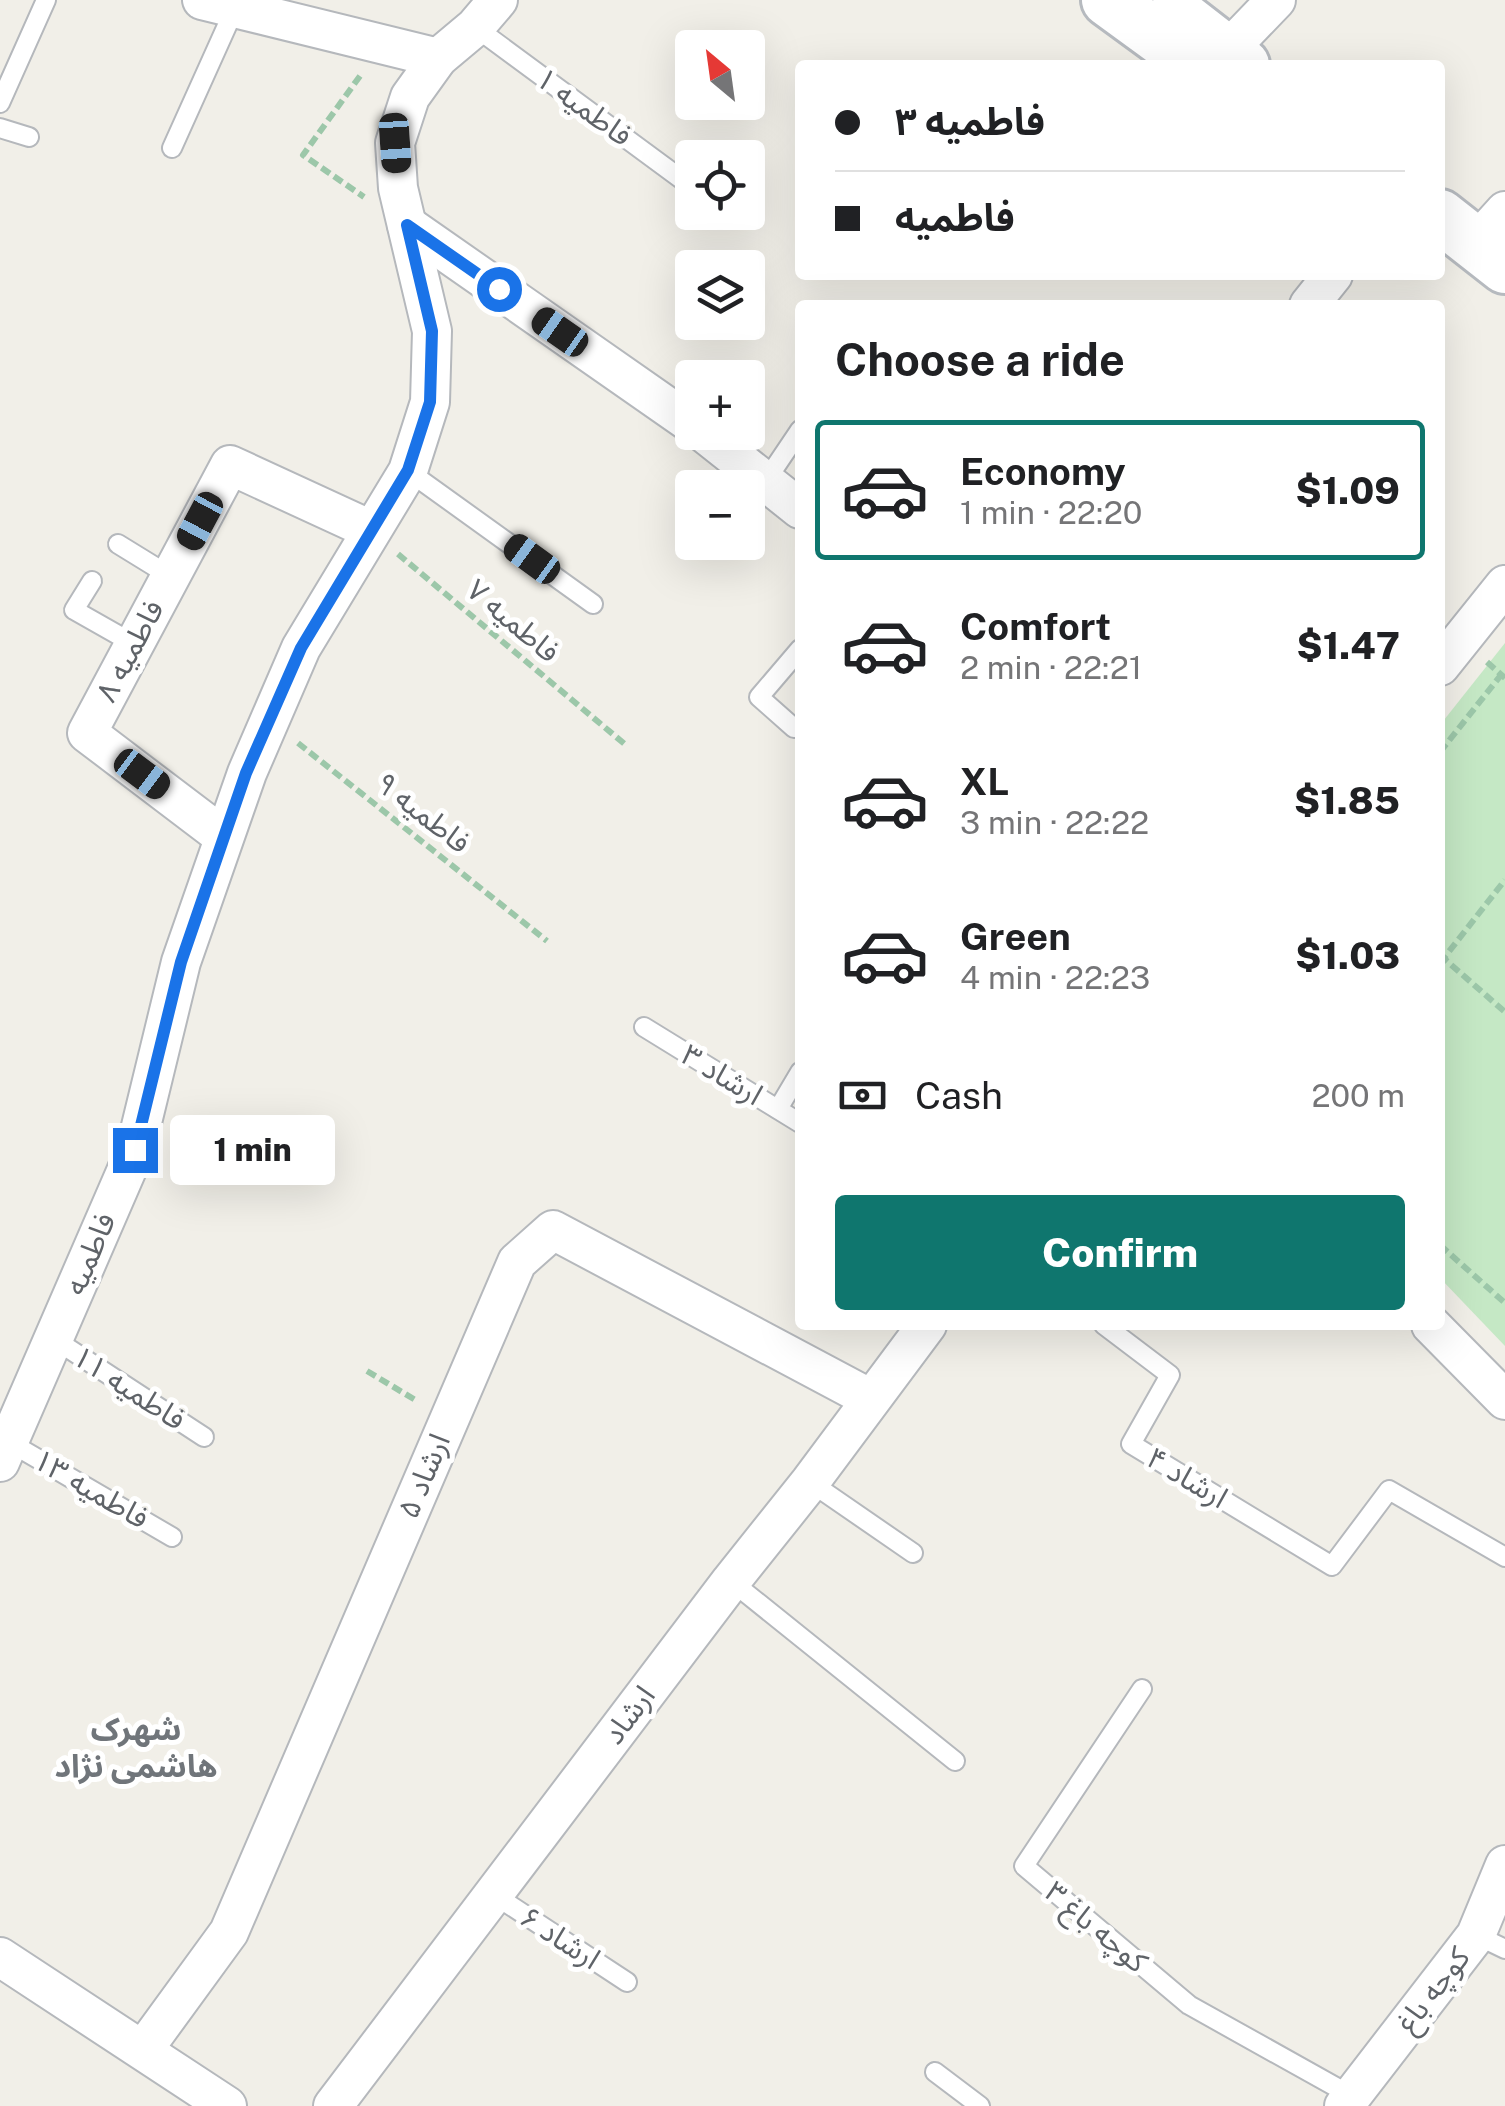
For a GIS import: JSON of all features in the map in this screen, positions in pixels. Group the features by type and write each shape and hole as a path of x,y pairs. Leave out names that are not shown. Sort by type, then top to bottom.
{"main road":[{"path":"1108,0 1220,60"},
{"path":"1159,0 1221,60"}],"street":[{"path":"1223,60 1276,0"},
{"path":"218,4 438,58"},
{"name":"فاطمیه","path":"3,1446 135,1150 181,962 246,773 301,648 408,470 430,402 432,331 398,188 395,143 410,97 438,58 486,14"},
{"path":"407,225 675,412"},
{"path":"1313,300 1329,280"},
{"path":"726,450 795,505"},
{"name":"فاطمیه ۸","path":"224,837 86,733 230,465 370,530"},
{"path":"1445,660 1505,585"},
{"name":"ارشاد ۵","path":"144,2050 229,1932 516,1262 554,1230 871,1399"},
{"name":"ارشاد","path":"339,2104 493,1894 923,1330"},
{"path":"1436,1330 1505,1400"},
{"name":"کوچه باغ","path":"1348,2101 1491,1942 1505,1865"},
{"path":"0,1958 227,2106"}],"lane":[{"path":"0,102 46,0"},
{"path":"172,148 218,4"},
{"name":"فاطمیه ۱","path":"486,14 675,173"},
{"path":"0,128 29,137"},
{"path":"766,482 795,438"},
{"path":"408,470 593,604"},
{"path":"118,544 170,576"},
{"path":"92,582 74,610 134,644"},
{"path":"794,728 759,697 795,654"},
{"name":"ارشاد ۳","path":"644,1027 795,1119"},
{"path":"778,1109 795,1080"},
{"name":"ارشاد ۴","path":"1111,1330 1170,1375 1130,1444 1332,1566 1389,1490 1505,1558"},
{"name":"فاطمیه ۱۱","path":"54,1338 204,1438"},
{"name":"فاطمیه ۱۳","path":"3,1446 172,1537"},
{"path":"810,1482 913,1554"},
{"path":"731,1581 955,1761"},
{"name":"کوچه باغ ۳","path":"1142,1688 1024,1866 1189,2005 1348,2101"},
{"name":"ارشاد ۶","path":"493,1894 627,1982"},
{"path":"935,2072 980,2106"}],"path":[{"path":"383,44 303,155 407,225"},
{"name":"فاطمیه ۷","path":"370,530 627,746"},
{"path":"1445,746 1505,670"},
{"name":"فاطمیه ۹","path":"270,720 547,941"},
{"path":"1445,954 1505,880"},
{"path":"1445,962 1505,1012"},
{"path":"1445,1250 1505,1304"},
{"path":"367,1371 448,1420"}],"green space":[{"path":"1505,643 1505,1346 1445,1283 1445,719"}],"district":[{"name":"شهرک هاشمی نژاد","path":"136,1748"}],"route":[{"path":"135,1150 181,962 246,773 301,648 408,470 430,402 432,331 407,225 499,289"}]}
